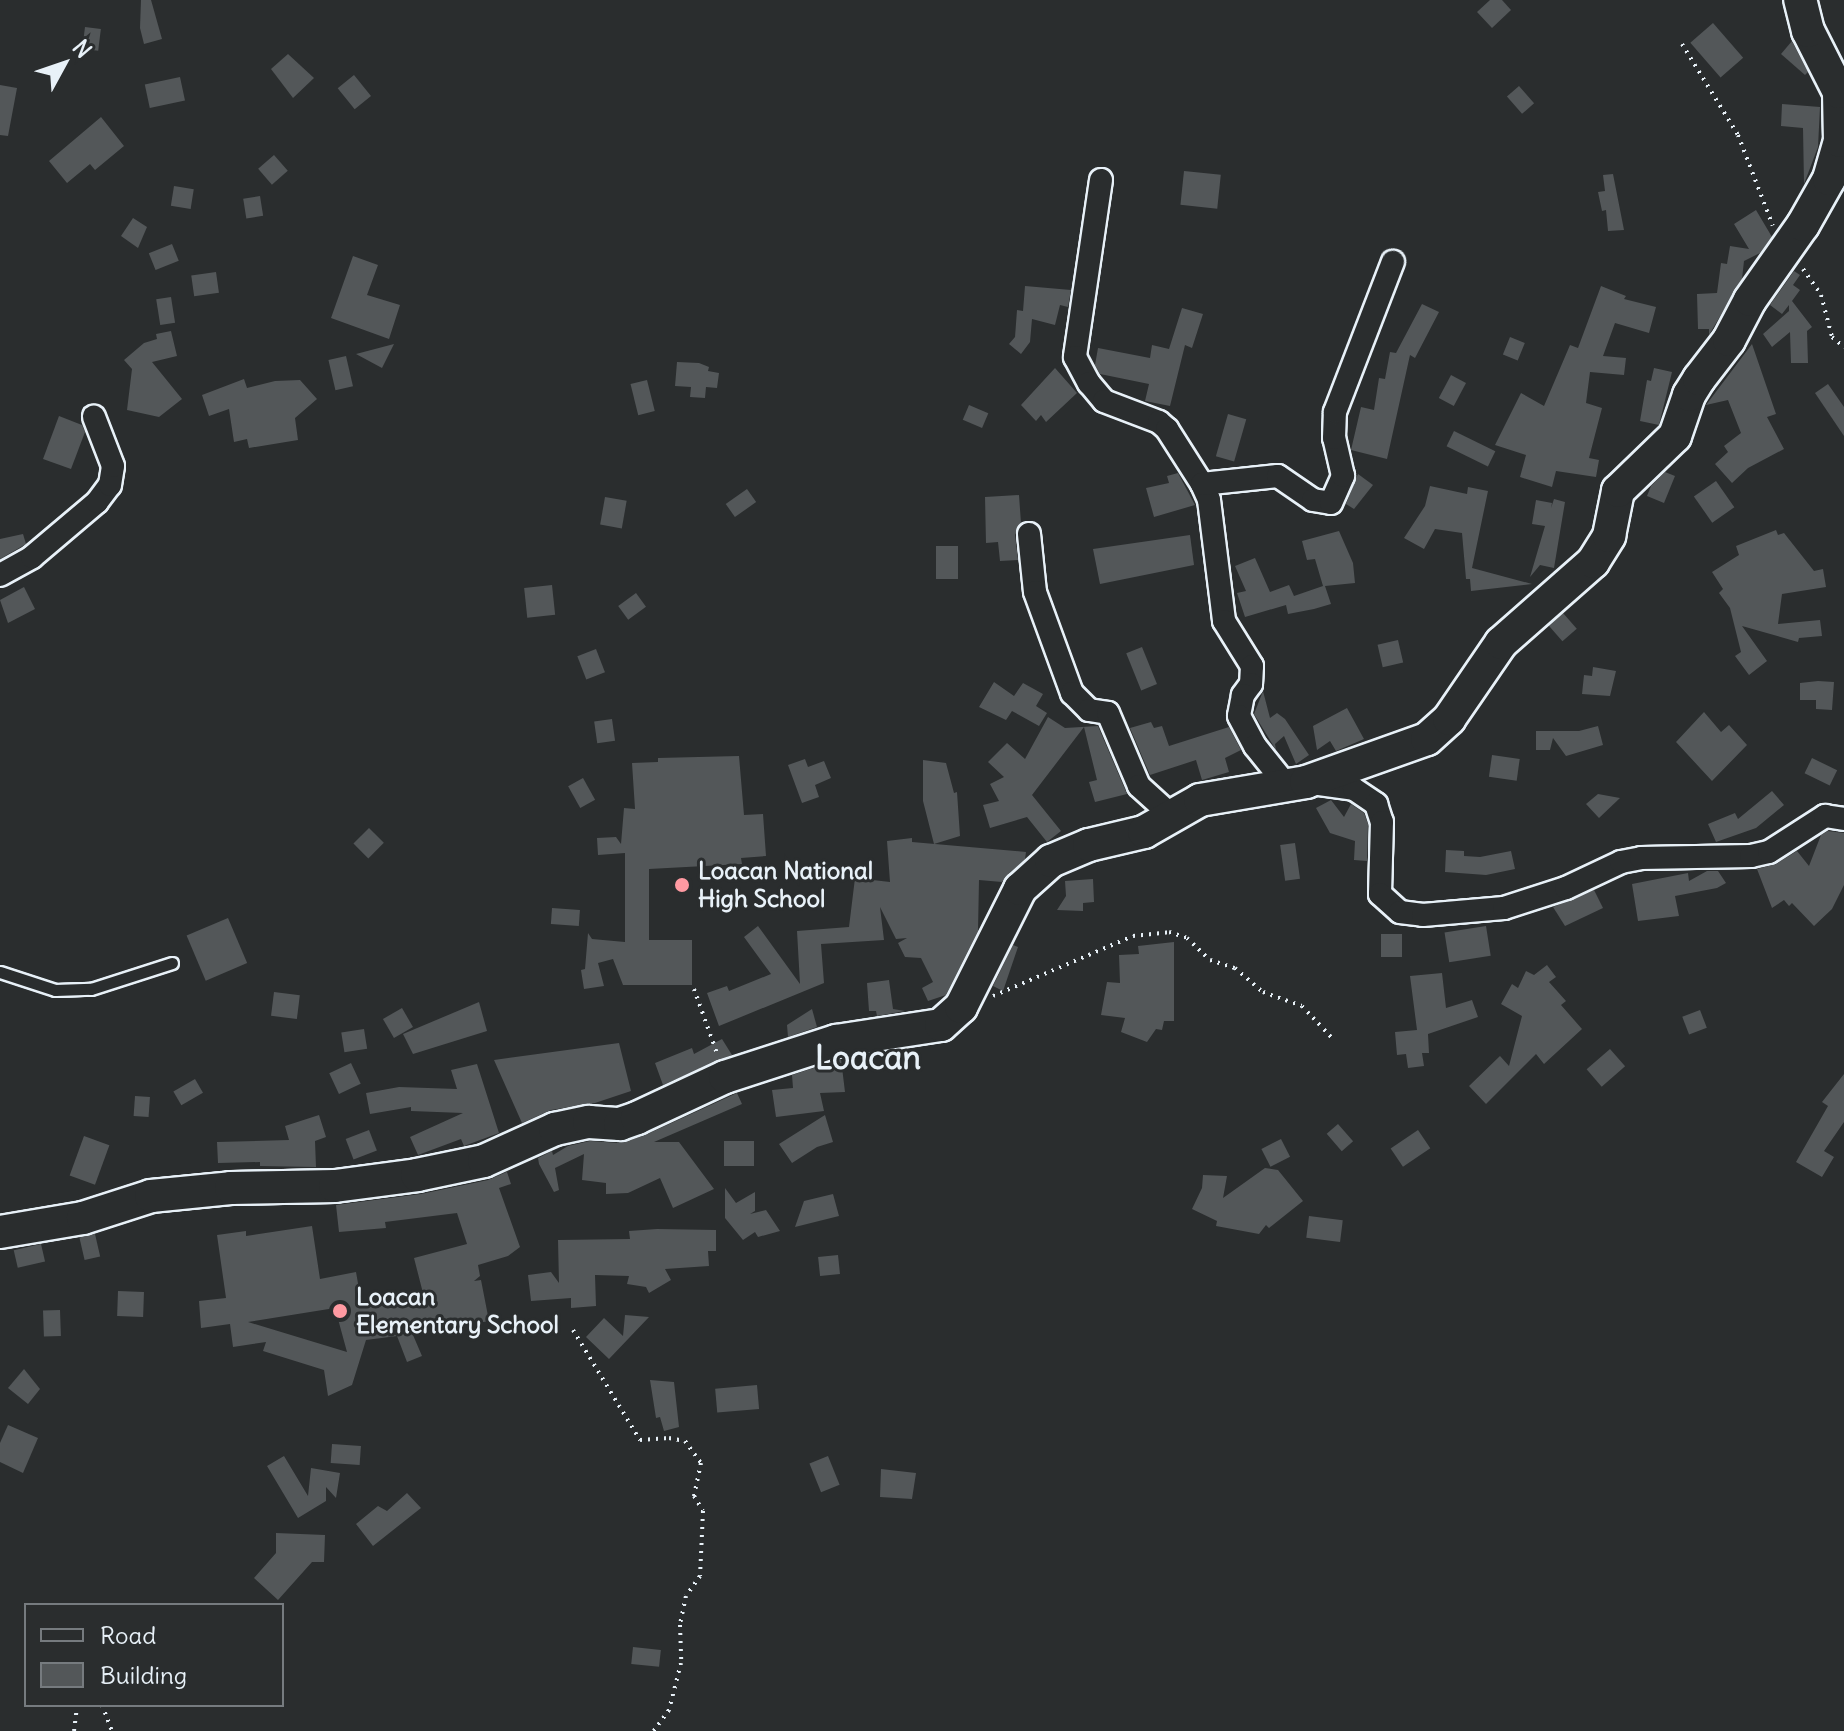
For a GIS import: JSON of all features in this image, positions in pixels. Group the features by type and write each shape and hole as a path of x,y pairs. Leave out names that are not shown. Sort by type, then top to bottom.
{"street":[{"path":"0,1232 83,1218 151,1196 231,1188 335,1186 417,1175 484,1161 555,1129 589,1122 620,1124 725,1077 836,1041 941,1025 961,1007 997,929 1029,879 1070,851 1144,832 1200,800 1297,784 1427,739 1449,719 1501,643 1593,562 1609,536 1618,491 1675,436 1689,395 1829,179 1837,158 1842,116 1839,92 1808,31 1800,0"},
{"path":"1101,180 1080,306 1075,357 1089,383 1104,401 1159,422 1167,429 1202,484 1209,500 1224,621 1252,666 1251,684 1243,695 1239,716 1255,746 1297,784 1354,789 1376,804 1382,822 1380,894 1400,912 1423,915 1504,908 1566,888 1621,862 1641,858 1751,856 1769,852 1818,819 1833,815 1844,819"},
{"path":"1202,484 1278,476 1313,500 1331,503 1343,476 1334,438 1335,412 1393,262"},
{"path":"0,575 32,557 97,502 110,485 113,466 94,417"},
{"path":"1029,534 1035,592 1072,693 1089,710 1108,713 1139,786 1171,815"}],"lane":[{"path":"0,972 55,990 91,989 172,963"}],"path":[{"path":"1682,44 1738,135 1783,252 1821,295 1832,337 1844,347"},
{"path":"961,1007 1038,978 1133,936 1169,932 1187,938 1210,960 1235,968 1263,992 1302,1006 1333,1039"},
{"path":"694,989 725,1077"},
{"path":"573,1330 640,1440 669,1438 685,1441 701,1463 694,1496 703,1511 700,1576 686,1596 680,1625 681,1663 669,1710 654,1731"},
{"path":"74,1731 77,1707"},
{"path":"103,1707 112,1731"}],"building":[{"path":"141,0 151,0 162,39 144,44 140,28"},
{"path":"1490,0 1502,0 1511,10 1492,28 1477,12"},
{"path":"1713,23 1743,58 1721,77 1690,43"},
{"path":"85,27 101,29 98,51 82,49"},
{"path":"1792,41 1808,72 1805,75 1781,54"},
{"path":"288,54 314,78 293,98 271,69"},
{"path":"354,75 371,96 355,109 338,88"},
{"path":"180,77 185,100 150,108 145,84"},
{"path":"0,85 17,88 8,136 0,135"},
{"path":"1519,86 1534,103 1522,114 1507,96"},
{"path":"1782,104 1820,107 1818,147 1804,184 1803,128 1781,126"},
{"path":"101,117 124,146 95,170 90,164 67,183 49,161"},
{"path":"274,155 288,171 272,185 258,169"},
{"path":"1184,171 1221,175 1217,209 1180,205"},
{"path":"1613,174 1624,230 1608,231 1606,210 1602,211 1598,192 1605,191 1603,175"},
{"path":"174,186 194,189 191,209 171,206"},
{"path":"260,196 263,216 246,218 243,199"},
{"path":"1756,210 1772,237 1760,253 1744,261 1742,279 1709,335 1709,329 1698,329 1697,294 1717,293 1721,263 1727,264 1730,246 1749,249 1734,224"},
{"path":"133,218 147,227 138,248 121,236"},
{"path":"172,244 179,261 156,270 149,253"},
{"path":"353,256 378,265 367,295 400,305 389,339 331,318"},
{"path":"1794,271 1800,275 1793,285 1800,290 1792,301 1812,327 1807,331 1808,363 1791,363 1790,332 1772,347 1763,334 1789,311 1789,305 1782,314 1770,305"},
{"path":"216,272 219,293 194,296 191,275"},
{"path":"1025,286 1071,290 1068,307 1060,305 1055,325 1032,319 1030,342 1021,354 1009,344 1015,337 1017,310 1023,311"},
{"path":"1601,286 1626,296 1624,299 1656,307 1649,333 1615,323 1603,356 1626,358 1624,375 1590,372 1586,403 1602,408 1589,458 1599,460 1596,477 1556,471 1552,487 1520,477 1526,455 1495,445 1521,393 1544,406 1570,345 1578,348"},
{"path":"171,297 175,323 160,325 156,299"},
{"path":"1422,304 1439,312 1415,358 1410,355 1387,459 1351,450 1361,407 1374,410 1379,378 1385,379 1390,352 1396,353"},
{"path":"1182,308 1203,314 1192,348 1185,345 1170,406 1145,401 1149,384 1100,374 1095,365 1098,348 1150,358 1152,345 1169,349"},
{"path":"171,331 177,356 152,362 182,399 159,417 127,410 132,369 124,360 144,343 157,339 156,334"},
{"path":"1510,337 1525,343 1518,361 1503,355"},
{"path":"394,344 382,368 356,354"},
{"path":"1752,344 1776,414 1767,417 1784,449 1748,468 1732,483 1715,464 1728,452 1724,446 1741,433 1728,400 1706,405"},
{"path":"346,356 353,386 335,390 328,360"},
{"path":"677,362 699,363 709,367 708,371 719,373 717,388 706,387 705,398 690,397 691,387 675,386"},
{"path":"1055,368 1077,393 1046,422 1041,415 1036,421 1021,405"},
{"path":"1654,368 1672,372 1659,425 1640,421 1647,380 1651,381"},
{"path":"1451,375 1466,383 1454,406 1439,398"},
{"path":"244,379 247,388 275,381 300,380 317,399 295,418 298,440 249,448 247,439 234,442 229,409 209,416 202,395"},
{"path":"647,380 655,411 638,415 631,384"},
{"path":"1828,384 1844,407 1844,436 1815,393"},
{"path":"969,405 988,413 982,428 963,420"},
{"path":"1228,414 1246,419 1234,462 1216,456"},
{"path":"59,416 82,425 85,432 71,469 43,459"},
{"path":"1454,431 1495,451 1488,466 1447,446"},
{"path":"1665,472 1675,476 1664,503 1647,496 1651,486"},
{"path":"1178,473 1195,505 1154,517 1146,488 1169,483 1167,476"},
{"path":"1358,474 1373,485 1354,509 1346,504"},
{"path":"1716,481 1734,507 1712,523 1694,496"},
{"path":"1430,486 1467,494 1468,487 1488,491 1472,568 1532,584 1471,591 1470,579 1466,579 1462,533 1435,529 1424,549 1404,538 1425,506"},
{"path":"747,489 756,502 735,517 726,504"},
{"path":"1019,495 1021,523 1015,535 1018,560 1000,561 998,542 986,543 985,497"},
{"path":"605,497 627,501 622,528 600,525"},
{"path":"1554,499 1565,502 1554,568 1540,565 1530,577 1545,526 1532,524 1536,500 1552,503 1551,508"},
{"path":"1776,530 1778,535 1784,533 1814,571 1823,569 1826,587 1782,594 1778,624 1820,620 1822,636 1799,638 1798,642 1742,626 1767,661 1749,675 1735,656 1741,652 1730,608 1719,593 1723,589 1712,572 1739,555 1736,546"},
{"path":"1339,531 1353,563 1355,583 1325,586 1331,604 1288,614 1286,605 1245,617 1237,593 1246,591 1235,566 1255,558 1270,592 1289,585 1294,596 1323,586 1315,559 1307,560 1302,541"},
{"path":"23,534 26,544 0,559 0,539"},
{"path":"1190,535 1194,565 1100,584 1093,549"},
{"path":"936,546 958,546 958,579 936,579"},
{"path":"552,585 555,615 527,618 524,588"},
{"path":"24,587 35,609 8,623 0,600"},
{"path":"636,593 646,607 628,620 618,606"},
{"path":"1563,613 1577,629 1562,641 1549,625"},
{"path":"1398,640 1403,662 1383,667 1378,645"},
{"path":"1142,647 1157,684 1141,690 1126,653"},
{"path":"596,649 605,672 586,680 577,656"},
{"path":"1593,667 1616,671 1610,696 1582,694 1584,675 1592,676"},
{"path":"994,682 1014,696 1023,683 1043,694 1036,706 1047,713 1039,726 1012,711 1006,720 979,707"},
{"path":"1834,682 1832,710 1816,709 1816,700 1800,700 1800,683"},
{"path":"1263,691 1270,718 1277,713 1285,719 1309,755 1296,764 1284,736 1275,744 1276,750 1254,714"},
{"path":"1347,708 1364,739 1336,751 1330,741 1317,750 1313,726"},
{"path":"1704,712 1721,732 1729,725 1747,745 1712,781 1676,742"},
{"path":"1048,717 1065,728 1098,726 1127,794 1095,802 1089,782 1097,780 1084,727 1032,795 1061,831 1047,842 1027,817 990,828 983,805 999,801 990,784 1004,777 988,762 1007,743 1025,759"},
{"path":"612,719 615,741 597,743 594,722"},
{"path":"1151,722 1154,728 1162,726 1169,746 1229,727 1241,750 1225,758 1229,772 1202,780 1196,760 1150,775 1130,728"},
{"path":"1598,726 1603,745 1566,756 1553,738 1550,750 1536,750 1536,731 1579,731"},
{"path":"1492,755 1520,759 1517,781 1489,777"},
{"path":"739,756 744,815 763,814 766,856 741,858 742,864 649,869 649,940 692,940 692,985 623,985 613,959 598,963 604,986 584,989 581,970 585,969 588,933 592,939 625,942 625,853 598,855 597,838 616,837 621,844 624,808 635,809 632,763 658,762 658,758"},
{"path":"1812,758 1837,770 1830,786 1805,773"},
{"path":"805,759 808,767 824,761 831,778 815,785 819,797 802,803 788,765"},
{"path":"923,760 946,763 954,793 957,792 960,836 934,844 923,801"},
{"path":"583,778 595,800 580,808 568,786"},
{"path":"1772,791 1784,805 1756,828 1716,842 1708,824 1735,813 1738,819"},
{"path":"1598,794 1620,798 1599,818 1586,804"},
{"path":"1331,800 1344,817 1351,804 1364,813 1368,824 1367,861 1354,860 1355,841 1330,833 1316,808"},
{"path":"369,828 384,843 368,858 353,844"},
{"path":"1828,831 1844,833 1844,885 1832,909 1814,926 1792,903 1789,906 1784,900 1772,908 1757,869 1776,864 1797,851 1809,866 1821,835"},
{"path":"912,838 912,842 1026,852 1025,859 1002,882 979,880 978,931 946,995 928,1001 922,988 933,982 921,958 905,957 898,943 907,938 896,939 880,907 884,940 821,944 824,983 719,1026 707,993 727,986 729,991 771,974 744,937 758,926 800,984 797,931 849,927 855,878 890,882 887,841"},
{"path":"1295,843 1300,879 1285,881 1280,845"},
{"path":"1446,850 1464,851 1464,856 1480,857 1511,851 1515,869 1486,875 1445,872"},
{"path":"1707,871 1718,871 1726,883 1717,888 1675,896 1679,916 1638,921 1632,884 1688,873 1689,881"},
{"path":"1093,879 1094,902 1083,903 1083,911 1057,910 1066,896 1065,881"},
{"path":"1594,890 1603,908 1565,926 1553,907"},
{"path":"552,908 580,910 579,926 551,924"},
{"path":"228,918 247,963 206,981 187,936"},
{"path":"1486,926 1491,956 1449,962 1445,933"},
{"path":"1381,934 1402,934 1402,957 1381,957"},
{"path":"1174,942 1174,1021 1164,1021 1162,1030 1156,1029 1147,1042 1121,1032 1125,1018 1101,1015 1107,982 1120,983 1119,955 1139,954 1138,946"},
{"path":"1013,945 1018,947 1003,991 993,986"},
{"path":"1547,965 1556,977 1549,982 1566,1001 1561,1005 1582,1029 1544,1064 1536,1054 1486,1104 1469,1086 1500,1056 1509,1066 1522,1016 1501,1004 1512,984 1518,988 1526,971 1534,975"},
{"path":"1442,973 1446,1008 1472,1000 1478,1017 1428,1034 1429,1053 1422,1053 1424,1066 1408,1068 1406,1054 1397,1055 1395,1032 1417,1030 1410,976"},
{"path":"889,980 893,1009 905,1011 877,1016 876,1011 869,1011 867,983"},
{"path":"274,992 300,995 297,1019 271,1016"},
{"path":"479,1002 487,1031 413,1054 403,1034"},
{"path":"402,1008 413,1027 394,1038 383,1019"},
{"path":"812,1009 817,1027 788,1037 787,1025"},
{"path":"1700,1010 1707,1028 1689,1035 1682,1017"},
{"path":"364,1029 367,1049 344,1052 341,1033"},
{"path":"722,1039 732,1055 663,1085 655,1063 692,1048 694,1054"},
{"path":"619,1043 631,1091 595,1103 551,1110 522,1123 494,1060"},
{"path":"1610,1049 1625,1066 1602,1087 1587,1069"},
{"path":"841,1059 845,1092 820,1093 824,1111 776,1117 772,1090 793,1088 792,1075"},
{"path":"351,1063 361,1084 339,1094 329,1073"},
{"path":"477,1064 499,1133 464,1146 461,1139 418,1155 410,1137 463,1113 411,1111 411,1107 370,1114 366,1093 399,1087 457,1089 451,1070"},
{"path":"1844,1074 1844,1122 1824,1151 1834,1157 1822,1177 1796,1162 1828,1106 1822,1102"},
{"path":"195,1079 203,1093 181,1105 173,1092"},
{"path":"737,1093 742,1104 654,1142 679,1142 714,1189 673,1208 660,1178 628,1193 606,1194 606,1183 582,1180 584,1154 555,1168 559,1190 554,1192 539,1164 538,1158 552,1151 553,1155 568,1146 590,1141 619,1143 643,1136"},
{"path":"135,1096 150,1097 149,1117 134,1116"},
{"path":"319,1115 326,1137 315,1141 316,1167 260,1166 260,1162 218,1163 217,1142 289,1140 285,1126"},
{"path":"825,1115 833,1142 817,1147 792,1163 779,1144"},
{"path":"1338,1124 1353,1141 1342,1151 1327,1134"},
{"path":"369,1130 377,1151 354,1159 346,1139"},
{"path":"1418,1130 1430,1148 1403,1167 1391,1148"},
{"path":"84,1136 109,1145 95,1185 70,1175"},
{"path":"1281,1139 1290,1157 1270,1167 1261,1149"},
{"path":"724,1141 754,1141 754,1166 724,1166"},
{"path":"1265,1168 1278,1170 1303,1201 1269,1228 1266,1225 1259,1234 1216,1226 1217,1221 1192,1209 1202,1188 1203,1175 1227,1176 1223,1198"},
{"path":"511,1170 507,1172 511,1184 499,1188 520,1247 508,1256 478,1265 480,1276 474,1281 481,1280 489,1321 413,1335 422,1356 407,1362 397,1336 366,1340 352,1385 328,1396 324,1370 263,1351 266,1342 233,1347 230,1324 201,1328 199,1301 226,1298 217,1235 246,1231 246,1236 312,1226 320,1279 356,1272 362,1306 424,1297 414,1258 467,1244 457,1213 385,1222 386,1228 339,1232 336,1205 421,1194 488,1180","holes":["335,1308 347,1352 248,1322"]},
{"path":"725,1188 736,1203 755,1192 755,1211 750,1214 766,1210 780,1231 758,1237 755,1232 743,1240 725,1218"},
{"path":"833,1194 839,1216 795,1227 804,1201"},
{"path":"1309,1216 1343,1220 1340,1242 1306,1238"},
{"path":"716,1230 716,1251 708,1251 709,1266 665,1269 671,1280 649,1293 646,1287 627,1284 629,1276 595,1275 596,1306 571,1308 571,1298 531,1301 528,1275 551,1272 559,1283 558,1240 630,1239 629,1231"},
{"path":"95,1234 100,1256 85,1260 79,1238"},
{"path":"41,1244 45,1262 18,1268 14,1250"},
{"path":"838,1255 840,1274 820,1276 818,1257"},
{"path":"118,1291 144,1292 143,1317 117,1316"},
{"path":"60,1310 61,1336 44,1337 43,1311"},
{"path":"625,1315 649,1317 609,1359 586,1337 604,1318 623,1336"},
{"path":"24,1369 40,1389 28,1404 8,1388"},
{"path":"650,1380 674,1382 679,1427 664,1431 660,1417 656,1418"},
{"path":"757,1385 759,1409 717,1413 715,1389"},
{"path":"8,1425 38,1438 23,1473 0,1462 0,1443"},
{"path":"332,1444 361,1446 360,1465 331,1463"},
{"path":"284,1456 308,1496 311,1468 340,1473 336,1498 326,1487 326,1501 298,1518 267,1466"},
{"path":"828,1456 840,1485 821,1492 809,1463"},
{"path":"881,1469 916,1473 912,1499 880,1497"},
{"path":"407,1493 421,1508 373,1546 356,1524 378,1506 387,1511"},
{"path":"276,1533 325,1535 324,1562 312,1562 278,1600 254,1578 276,1553"},
{"path":"633,1647 661,1650 659,1667 631,1664"}],"place":[{"name":"Loacan National High School","path":"682,885"},
{"name":"Loacan Elementary School","path":"340,1311"}],"district":[{"name":"Loacan","path":"868,1058"}]}
